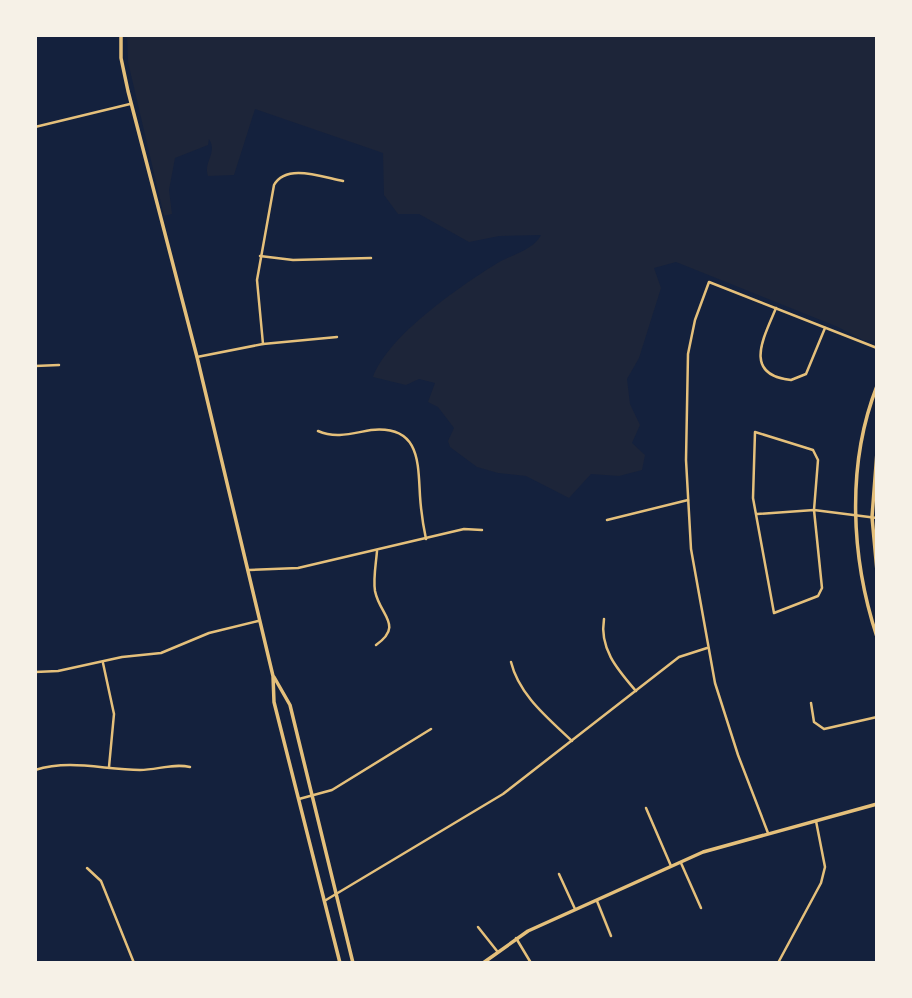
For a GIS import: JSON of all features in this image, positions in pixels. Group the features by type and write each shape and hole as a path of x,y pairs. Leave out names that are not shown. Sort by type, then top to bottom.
{"street":[{"path":"121,35 121,58 131,104 197,357 273,676 274,702 340,963"},
{"path":"35,127 131,104"},
{"path":"263,344 257,291 260,256 272,189 278,177 292,173 343,181"},
{"path":"260,256 293,260 371,258"},
{"path":"768,833 735,747 706,648 692,564 688,500 688,354 695,320 709,282 877,348"},
{"path":"776,308 760,356 764,369 772,375 791,380 806,374 825,328"},
{"path":"197,357 263,344 337,337"},
{"path":"35,366 59,365"},
{"path":"877,386 862,441 856,516 861,574 877,635"},
{"path":"318,431 335,435 386,430 395,432 410,443 421,466 420,496 426,539"},
{"path":"755,432 813,450 818,460 814,510 822,588 818,596 774,613 753,498 755,432"},
{"path":"877,452 877,571"},
{"path":"607,520 688,500"},
{"path":"757,514 814,510 875,517"},
{"path":"247,570 298,568 464,529 482,530"},
{"path":"376,645 388,637 390,628 375,588 377,551"},
{"path":"604,619 603,637 611,660 636,691"},
{"path":"35,672 58,671 102,661 161,653 209,634 259,620"},
{"path":"326,900 495,799 683,654 706,648"},
{"path":"102,661 114,714 109,766"},
{"path":"511,662 515,676 534,704 572,741"},
{"path":"273,676 290,705 352,963"},
{"path":"811,703 814,722 820,728 829,729 877,717"},
{"path":"299,799 332,790 431,729"},
{"path":"35,770 69,764 139,770 179,765 190,767"},
{"path":"483,963 516,938 722,845 877,804"},
{"path":"646,808 671,866"},
{"path":"778,963 821,883 825,867 816,821"},
{"path":"680,862 701,908"},
{"path":"87,868 101,881 132,963"},
{"path":"559,874 575,910"},
{"path":"597,901 611,936"},
{"path":"478,927 497,951"},
{"path":"516,938 531,963"}],"shaded area":[{"path":"127,35 877,35 877,341 863,340 838,327 676,262 654,268 661,288 639,358 627,379 630,404 640,425 632,443 645,455 642,470 619,476 591,474 569,498 526,476 498,473 477,467 450,447 448,441 454,428 438,407 428,402 435,383 419,379 406,385 373,377 394,345 427,313 481,274 533,245 541,235 499,236 469,242 419,214 398,214 384,195 383,153 255,109 234,175 208,176 207,166 212,149 209,139 208,145 175,158 169,190 172,214 164,216 128,62"}]}
